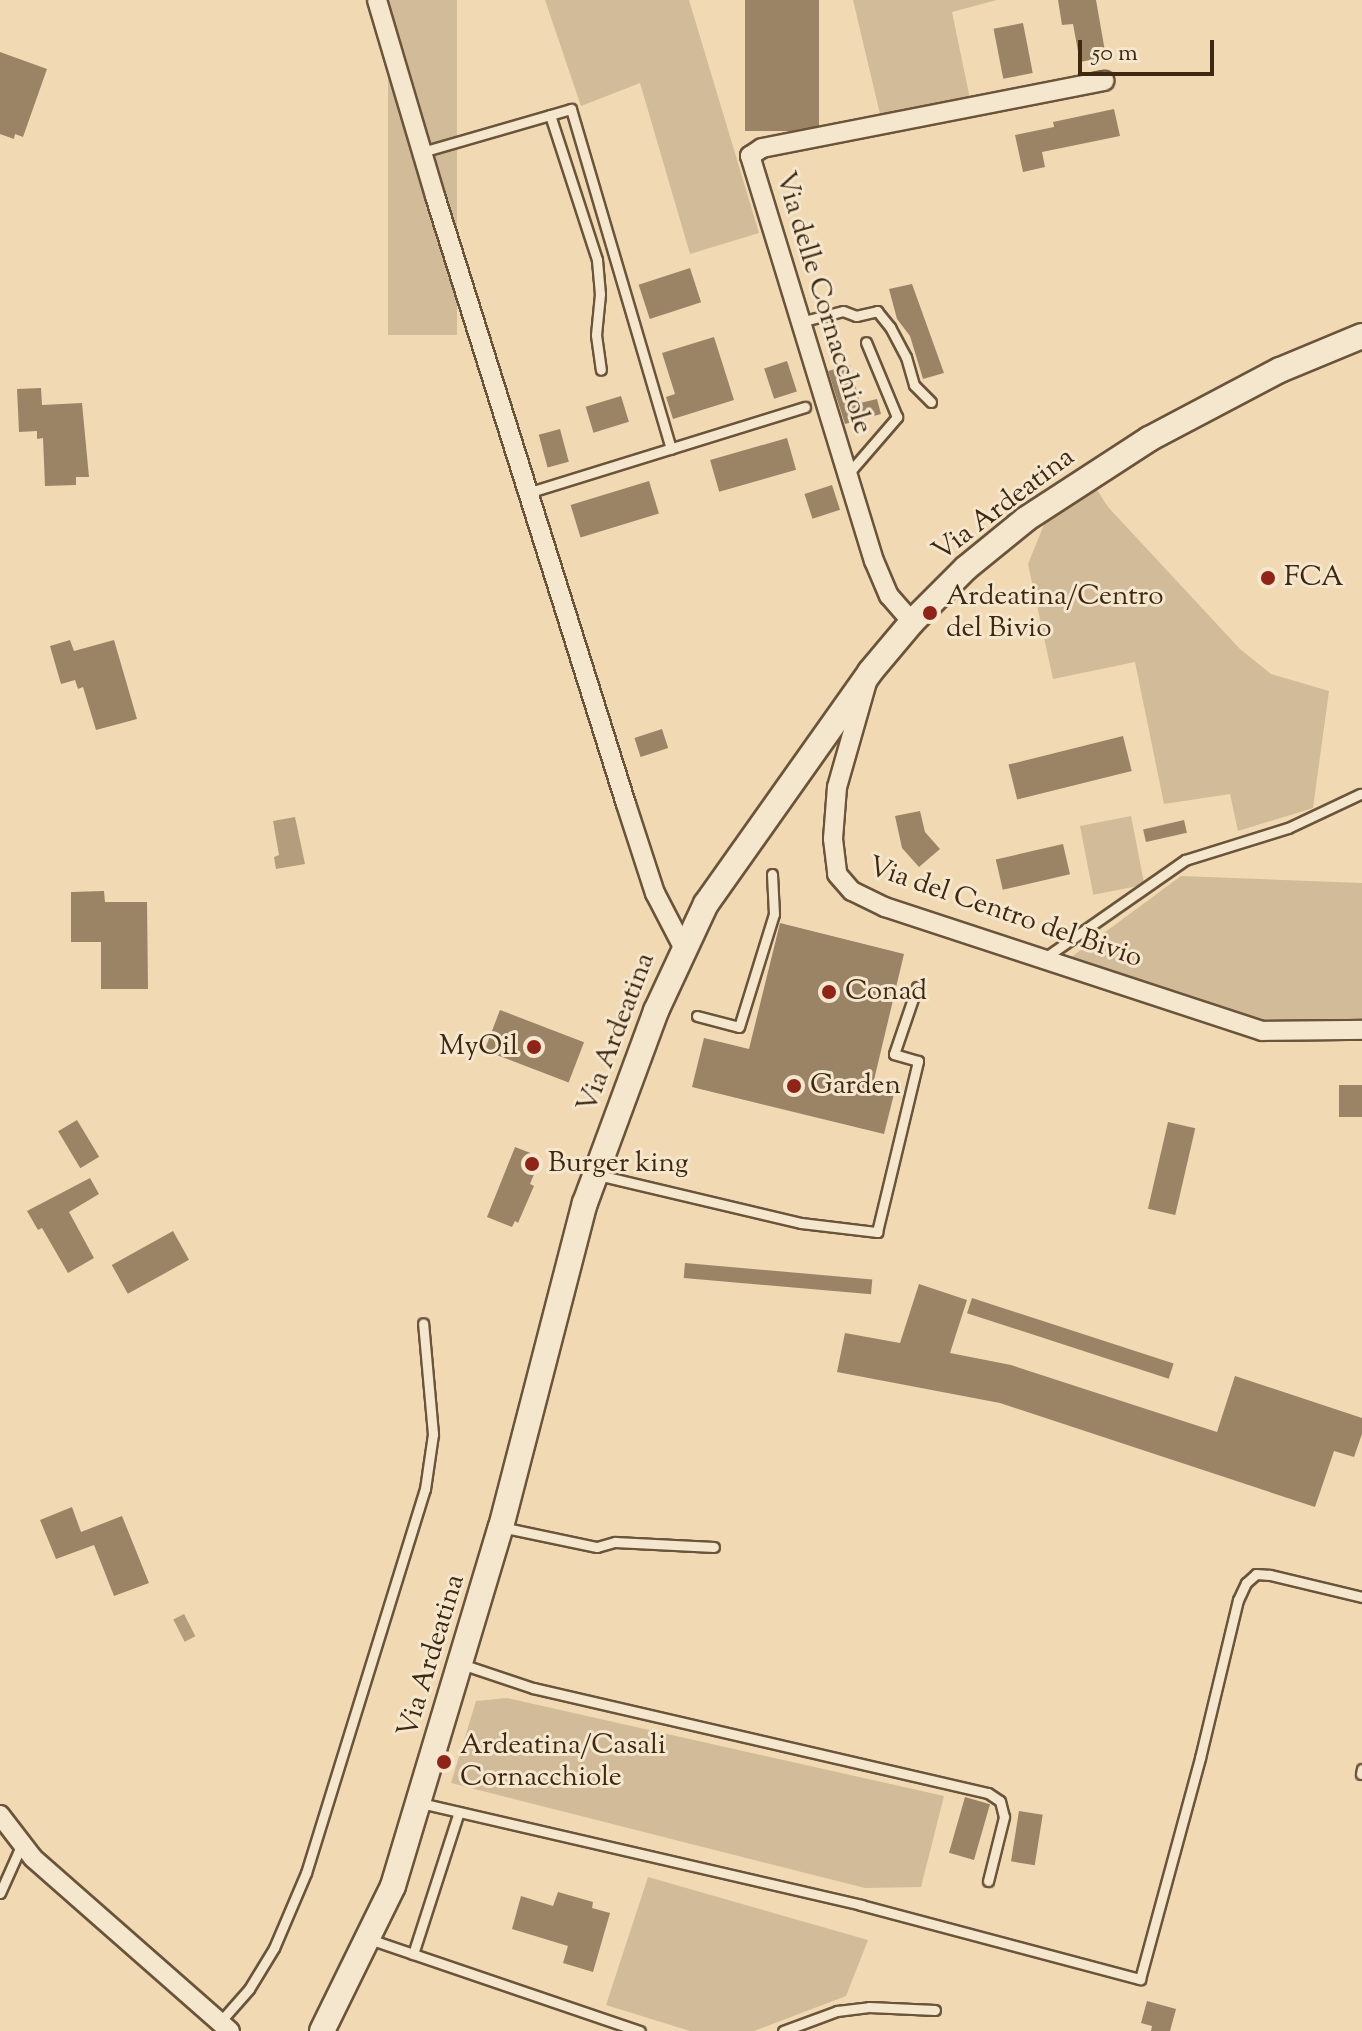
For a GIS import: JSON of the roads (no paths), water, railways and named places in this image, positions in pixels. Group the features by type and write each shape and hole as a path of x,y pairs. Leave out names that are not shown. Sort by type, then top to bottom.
{"main road":[{"name":"Via Ardeatina","path":"322,2031 393,1886 420,1803 501,1527 594,1174 683,947 734,860 870,672 912,622 966,568 1016,527 1112,462 1209,405 1294,363 1362,336"}],"street":[{"path":"377,0 527,493 655,893 683,947"},
{"name":"Via delle Cornacchiole","path":"912,622 893,602 881,580 751,164 754,151 1105,81"},
{"name":"Via del Centro del Bivio","path":"870,672 837,787 833,839 839,879 852,891 885,907 1262,1031 1362,1030"},
{"path":"0,1815 21,1846 225,2027"}],"lane":[{"path":"422,152 571,109 671,449"},
{"path":"550,115 597,260 600,294 596,335 601,370"},
{"path":"800,322 843,311 856,316 877,311 890,327 906,357 914,385 931,402"},
{"path":"847,475 897,417 866,342"},
{"path":"527,493 805,407"},
{"path":"1042,960 1185,860 1288,828 1360,794"},
{"path":"697,1016 739,1027 774,914 772,874"},
{"path":"594,1174 801,1223 877,1232 918,1061 894,1054 917,987"},
{"path":"225,2027 274,1948 306,1873 425,1489 433,1434 423,1323"},
{"path":"501,1527 597,1547 615,1542 714,1547"},
{"path":"420,1803 861,1905 1140,1979 1200,1758 1238,1600 1246,1583 1256,1574 1270,1575 1362,1597"},
{"path":"461,1664 533,1688 988,1793 1000,1801 1004,1817 988,1881"},
{"path":"413,1954 459,1812"},
{"path":"0,1893 21,1846"},
{"path":"369,1939 640,2031"},
{"path":"783,2031 837,2011 869,2007 935,2010"}],"place":[{"name":"FCA","path":"1268,578"},
{"name":"Ardeatina/Centro del Bivio","path":"930,613"},
{"name":"Conad","path":"829,992"},
{"name":"MyOil","path":"534,1047"},
{"name":"Garden","path":"794,1086"},
{"name":"Burger king","path":"532,1164"},
{"name":"Ardeatina/Casali Cornacchiole","path":"444,1762"}]}
